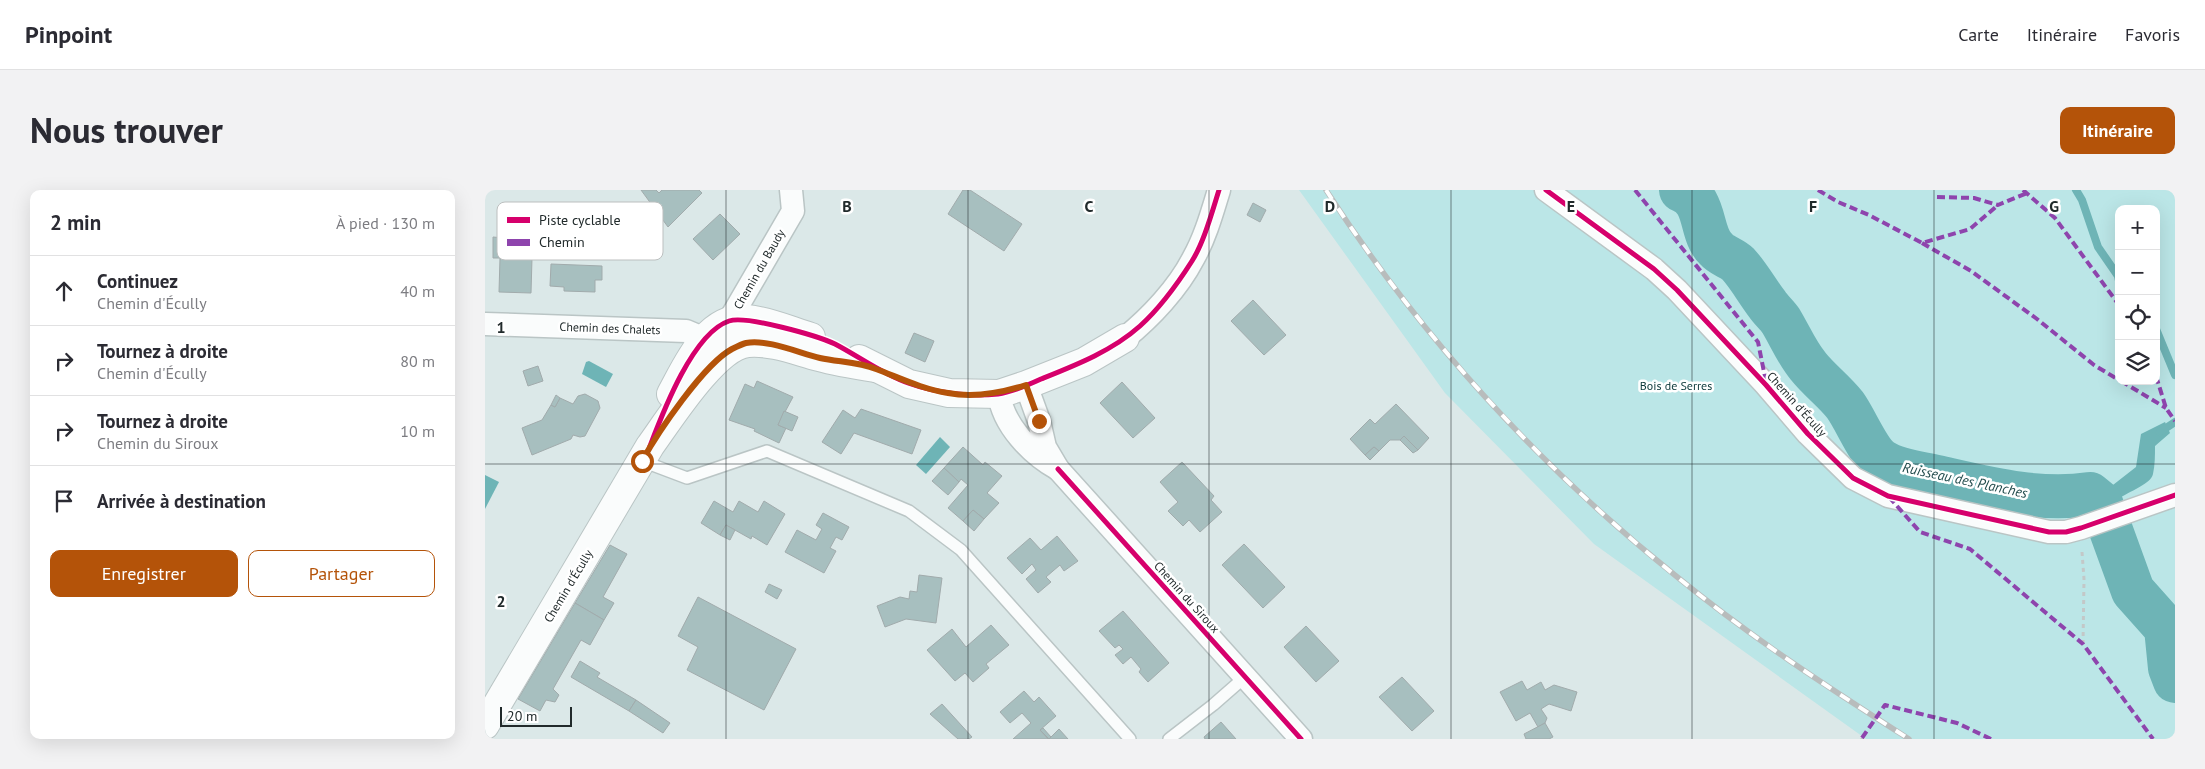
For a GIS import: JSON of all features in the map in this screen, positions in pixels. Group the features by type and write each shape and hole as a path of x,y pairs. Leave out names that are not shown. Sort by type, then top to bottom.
{"street":[{"name":"Chemin du Baudy","path":"731,350 729,321 793,211 791,190"},
{"name":"Chemin d'Écully","path":"646,453 666,403 704,339 729,321 746,319 762,322 834,344 875,368 909,384 949,394 999,394 1084,362 1125,338 1142,324 1171,290 1193,259 1219,190"},
{"name":"Chemin d'Écully","path":"1546,190 1654,270 1677,290 1809,434 1853,478 1888,496 2049,532 2074,530"},
{"name":"Chemin des Chalets","path":"485,324 686,331 731,350"},
{"name":"Chemin d'Écully","path":"485,725 646,453 704,374 716,361 731,350 747,343 772,345 821,358 875,368"},
{"name":"Chemin du Siroux","path":"1026,385 1039,421 1045,447 1058,468 1301,739"},
{"name":"Chemin du Siroux","path":"999,394 1001,408 1015,431 1041,460 1058,468"},
{"path":"2074,530 2168,498"}],"lane":[{"path":"646,453 687,478 767,451 909,511 961,550 1130,739"},
{"path":"1169,739 1213,706 1245,677"}],"path":[{"path":"2074,530 2081,551 2084,579 2083,644"}],"green space":[{"name":"Bois de Serres","path":"1299,190 2175,190 2175,739 1866,739 1594,544 1445,393"}],"shaded area":[{"path":"589,361 613,374 606,387 582,374 586,362"},
{"path":"2165,422 2170,433 2155,446 2154,467 2151,478 2114,502 2104,492 2136,467 2141,434"},
{"path":"940,437 950,447 926,474 916,465"},
{"path":"485,475 499,482 485,509"}],"building":[{"path":"641,190 656,190 659,193 662,190 699,190 702,193 668,227 663,220 663,202 650,202"},
{"path":"963,190 970,190 1022,224 1004,251 948,214"},
{"path":"1253,203 1266,210 1260,222 1247,215"},
{"path":"720,214 740,234 713,260 693,239"},
{"path":"493,237 497,237 497,258 493,258"},
{"path":"500,260 532,260 531,293 499,292"},
{"path":"551,264 602,266 602,280 595,280 595,292 564,291 564,287 550,286"},
{"path":"1253,300 1286,335 1264,355 1231,321"},
{"path":"914,333 934,341 925,362 905,353"},
{"path":"538,366 543,381 528,386 523,371"},
{"path":"757,381 793,397 778,425 786,428 779,443 754,431 755,429 729,420 745,384 754,388"},
{"path":"1122,382 1155,418 1133,438 1100,403"},
{"path":"585,394 598,401 600,408 585,436 573,435 571,439 532,455 522,428 542,420 551,405 555,407 560,398 573,404 578,396"},
{"path":"556,395 560,398 555,407 551,405"},
{"path":"1396,404 1429,438 1418,450 1404,436 1400,440 1390,440 1379,451 1374,447 1365,455 1350,439 1370,419 1375,424"},
{"path":"861,409 921,430 912,454 854,433 841,454 822,442 843,410 855,418"},
{"path":"784,411 798,417 792,431 778,425"},
{"path":"1404,436 1418,450 1413,453 1400,440"},
{"path":"963,447 983,465 985,462 1002,476 987,493 999,503 984,519 973,510 963,521 948,508 968,485 961,479 959,482 944,468"},
{"path":"1374,447 1379,451 1370,460 1365,455"},
{"path":"1182,462 1214,496 1211,500 1222,512 1200,532 1189,520 1183,526 1168,511 1178,502 1160,482"},
{"path":"944,468 959,482 948,495 932,481"},
{"path":"714,501 733,512 739,501 758,512 764,501 785,514 767,545 752,536 751,539 726,525 720,535 701,523"},
{"path":"973,510 984,519 974,531 963,521"},
{"path":"823,513 849,527 842,540 836,537 830,548 836,551 824,573 785,552 797,530 816,540 822,529 816,525"},
{"path":"726,525 735,530 730,540 720,535"},
{"path":"1057,536 1078,561 1064,571 1060,565 1046,577 1051,582 1038,593 1026,579 1036,570 1032,564 1022,574 1007,558 1030,538 1041,550"},
{"path":"1244,544 1285,587 1263,608 1222,565"},
{"path":"610,545 627,554 603,597 614,603 604,620 575,603"},
{"path":"919,575 942,578 936,623 906,619 885,627 877,606 900,597 909,599 910,591 917,592"},
{"path":"769,584 782,590 777,599 765,592"},
{"path":"698,597 796,649 764,710 687,670 698,647 678,636"},
{"path":"575,603 604,620 590,645 581,640 553,689 559,695 555,702 546,700 540,711 518,699"},
{"path":"1123,611 1169,663 1148,682 1139,672 1141,669 1131,657 1123,664 1115,655 1123,649 1119,645 1115,648 1099,631"},
{"path":"991,625 1009,645 986,664 989,668 973,682 965,673 955,681 927,650 952,629 966,647"},
{"path":"1306,626 1339,661 1316,682 1284,647"},
{"path":"580,661 600,673 597,677 636,700 629,711 571,677"},
{"path":"1402,677 1434,711 1412,731 1379,697"},
{"path":"1522,681 1527,690 1541,682 1545,690 1554,685 1577,692 1571,711 1549,704 1541,709 1547,718 1545,723 1538,727 1530,713 1516,721 1500,692"},
{"path":"1024,691 1034,702 1039,697 1056,716 1040,730 1048,739 1013,739 1031,723 1022,713 1010,723 1000,712"},
{"path":"636,700 670,723 663,733 629,711"},
{"path":"942,704 972,737 969,739 958,739 930,714"},
{"path":"1221,722 1236,739 1205,739 1204,737"},
{"path":"1545,723 1553,737 1549,739 1526,739 1524,734"},
{"path":"1043,728 1051,737 1049,739 1040,730"},
{"path":"1059,729 1068,739 1049,739"}],"waterway":[{"name":"Ruisseau des Planches","path":"1681,190 1690,195 1695,201 1711,242 1718,251 1736,262 1742,269 1781,321 1804,361 1845,405 1872,451 1882,461 1908,471 2013,493 2051,496 2090,494 2101,503 2133,591 2166,628 2170,668 2175,681"},
{"path":"2076,190 2082,200 2098,247 2115,272"},
{"path":"2160,339 2175,375"},
{"path":"2160,432 2175,422"},
{"path":"2101,503 2117,491"}],"railway":[{"path":"1326,190 1402,297 1443,348 1531,445 1577,490 1676,576 1732,620 1819,681 1909,739"}],"marked path":[{"path":"1635,190 1758,342 1766,382"},
{"path":"1818,190 1838,202 1869,215 1922,243 1970,229 1998,205"},
{"path":"2023,190 2055,218 2115,300"},
{"path":"1937,197 1974,198 1998,205 2027,193"},
{"path":"1922,243 1971,271 2037,319 2094,365 2115,378"},
{"path":"2128,385 2166,408"},
{"path":"2159,385 2166,408 2175,421"},
{"path":"1889,497 1920,532 1970,549 2083,644 2153,739"},
{"path":"1862,738 1885,705 1957,723 1991,739"}],"cycle path":[{"path":"650,446 671,395 692,357 703,341 716,328 729,321 750,321 814,336 835,344 898,379 930,389 953,393 976,395 1003,393 1080,363 1106,350 1129,335 1155,311 1168,295 1187,269 1200,245 1219,190"},
{"path":"1546,190 1654,269 1677,290 1766,385 1808,434 1853,478 1888,496 2049,532 2066,532 2175,495"},
{"path":"1058,469 1301,739"}],"route":[{"path":"642,461 650,446 704,374 716,361 731,350 747,343 772,345 821,358 875,368 909,384 949,394 999,394 1026,385 1039,421"}]}
